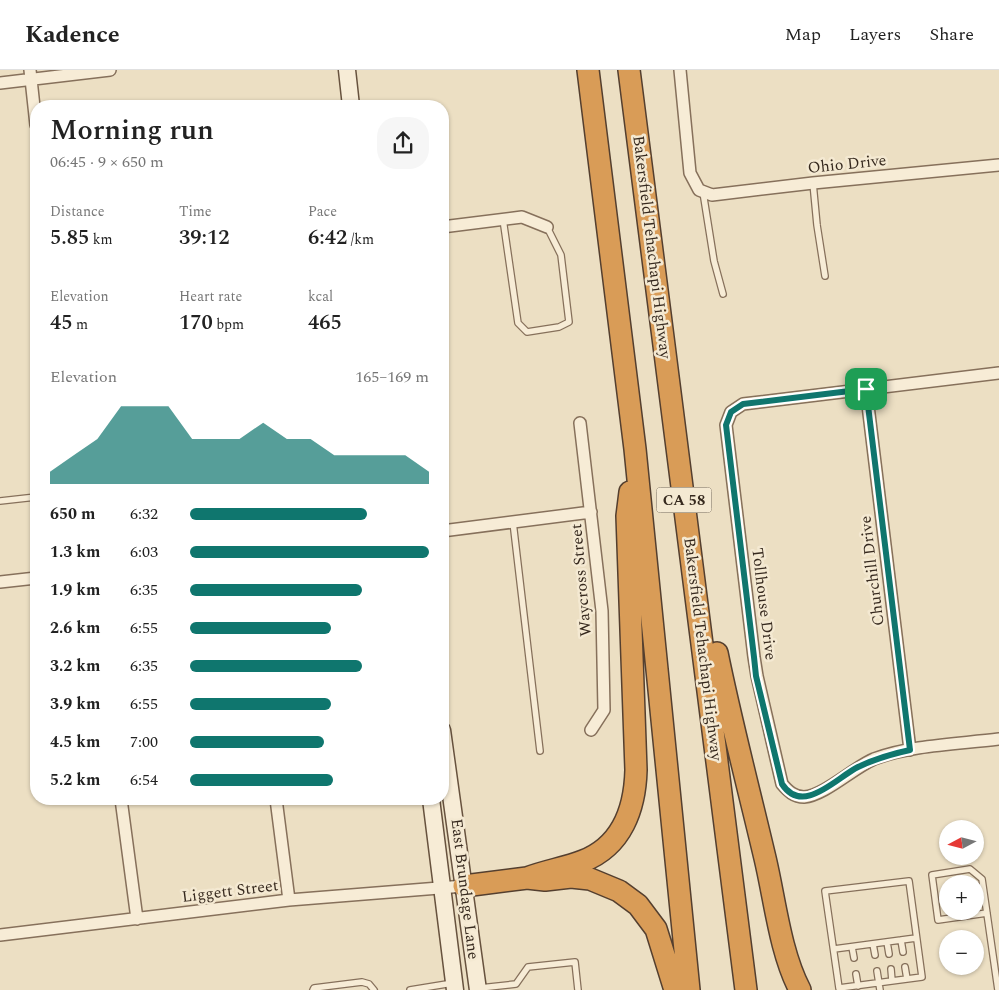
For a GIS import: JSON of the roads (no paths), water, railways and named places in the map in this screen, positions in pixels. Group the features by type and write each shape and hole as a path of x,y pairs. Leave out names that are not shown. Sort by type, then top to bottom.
{"highway":[{"name":"CA 58","path":"588,70 635,449 689,990"},
{"name":"Bakersfield Tehachapi Highway","path":"629,70 740,930 746,990"},
{"path":"464,886 527,878 582,862 597,854 616,837 632,808 636,770 627,516 635,449"},
{"path":"679,463 726,698 765,856 789,965 800,990"},
{"path":"527,878 545,880 571,877 590,879 627,896 638,905 656,929 675,990"},
{"path":"740,930 752,990"}],"main road":[{"path":"347,70 350,100"},
{"name":"East Brundage Lane","path":"449,780 478,989"},
{"name":"East Brundage Lane","path":"432,805 455,987"}],"street":[{"path":"0,83 31,75 110,70"},
{"path":"680,70 690,173 701,191"},
{"path":"31,75 34,100"},
{"name":"Ohio Drive","path":"701,191 712,195 813,183 999,166"},
{"path":"449,226 522,216 547,227"},
{"path":"866,389 999,372"},
{"name":"Tollhouse Drive","path":"866,389 743,404 731,412 726,425 756,676 782,784 793,795 801,797 810,796 855,768 890,754 910,750"},
{"name":"Churchill Drive","path":"866,389 910,750"},
{"name":"Waycross Street","path":"580,423 602,611 604,710 591,730"},
{"path":"449,530 591,512"},
{"path":"0,582 30,579"},
{"path":"910,750 999,740"},
{"path":"122,805 137,918"},
{"path":"277,805 289,900"},
{"name":"Liggett Street","path":"0,935 289,900 464,886"}],"lane":[{"path":"813,183 816,225 825,276"},
{"path":"701,191 714,261 723,294"},
{"path":"503,219 518,323 527,332 559,327 569,322 561,255 547,227"},
{"path":"0,501 30,497"},
{"path":"513,522 540,751"},
{"path":"987,913 938,920 932,875 970,869 982,880 987,913 998,990"},
{"path":"909,880 922,978 839,988 834,949 825,891 909,880"},
{"path":"834,949 916,938"},
{"path":"901,940 903,952"},
{"path":"887,942 889,954"},
{"path":"873,944 875,955"},
{"path":"852,947 854,958"},
{"path":"478,989 516,987 528,967 575,962 578,990"},
{"path":"905,967 907,980"},
{"path":"891,969 892,981"},
{"path":"877,971 880,990"},
{"path":"856,974 858,986"},
{"path":"313,990 314,988 362,982 369,984 374,990"},
{"path":"410,990 455,987"}]}
